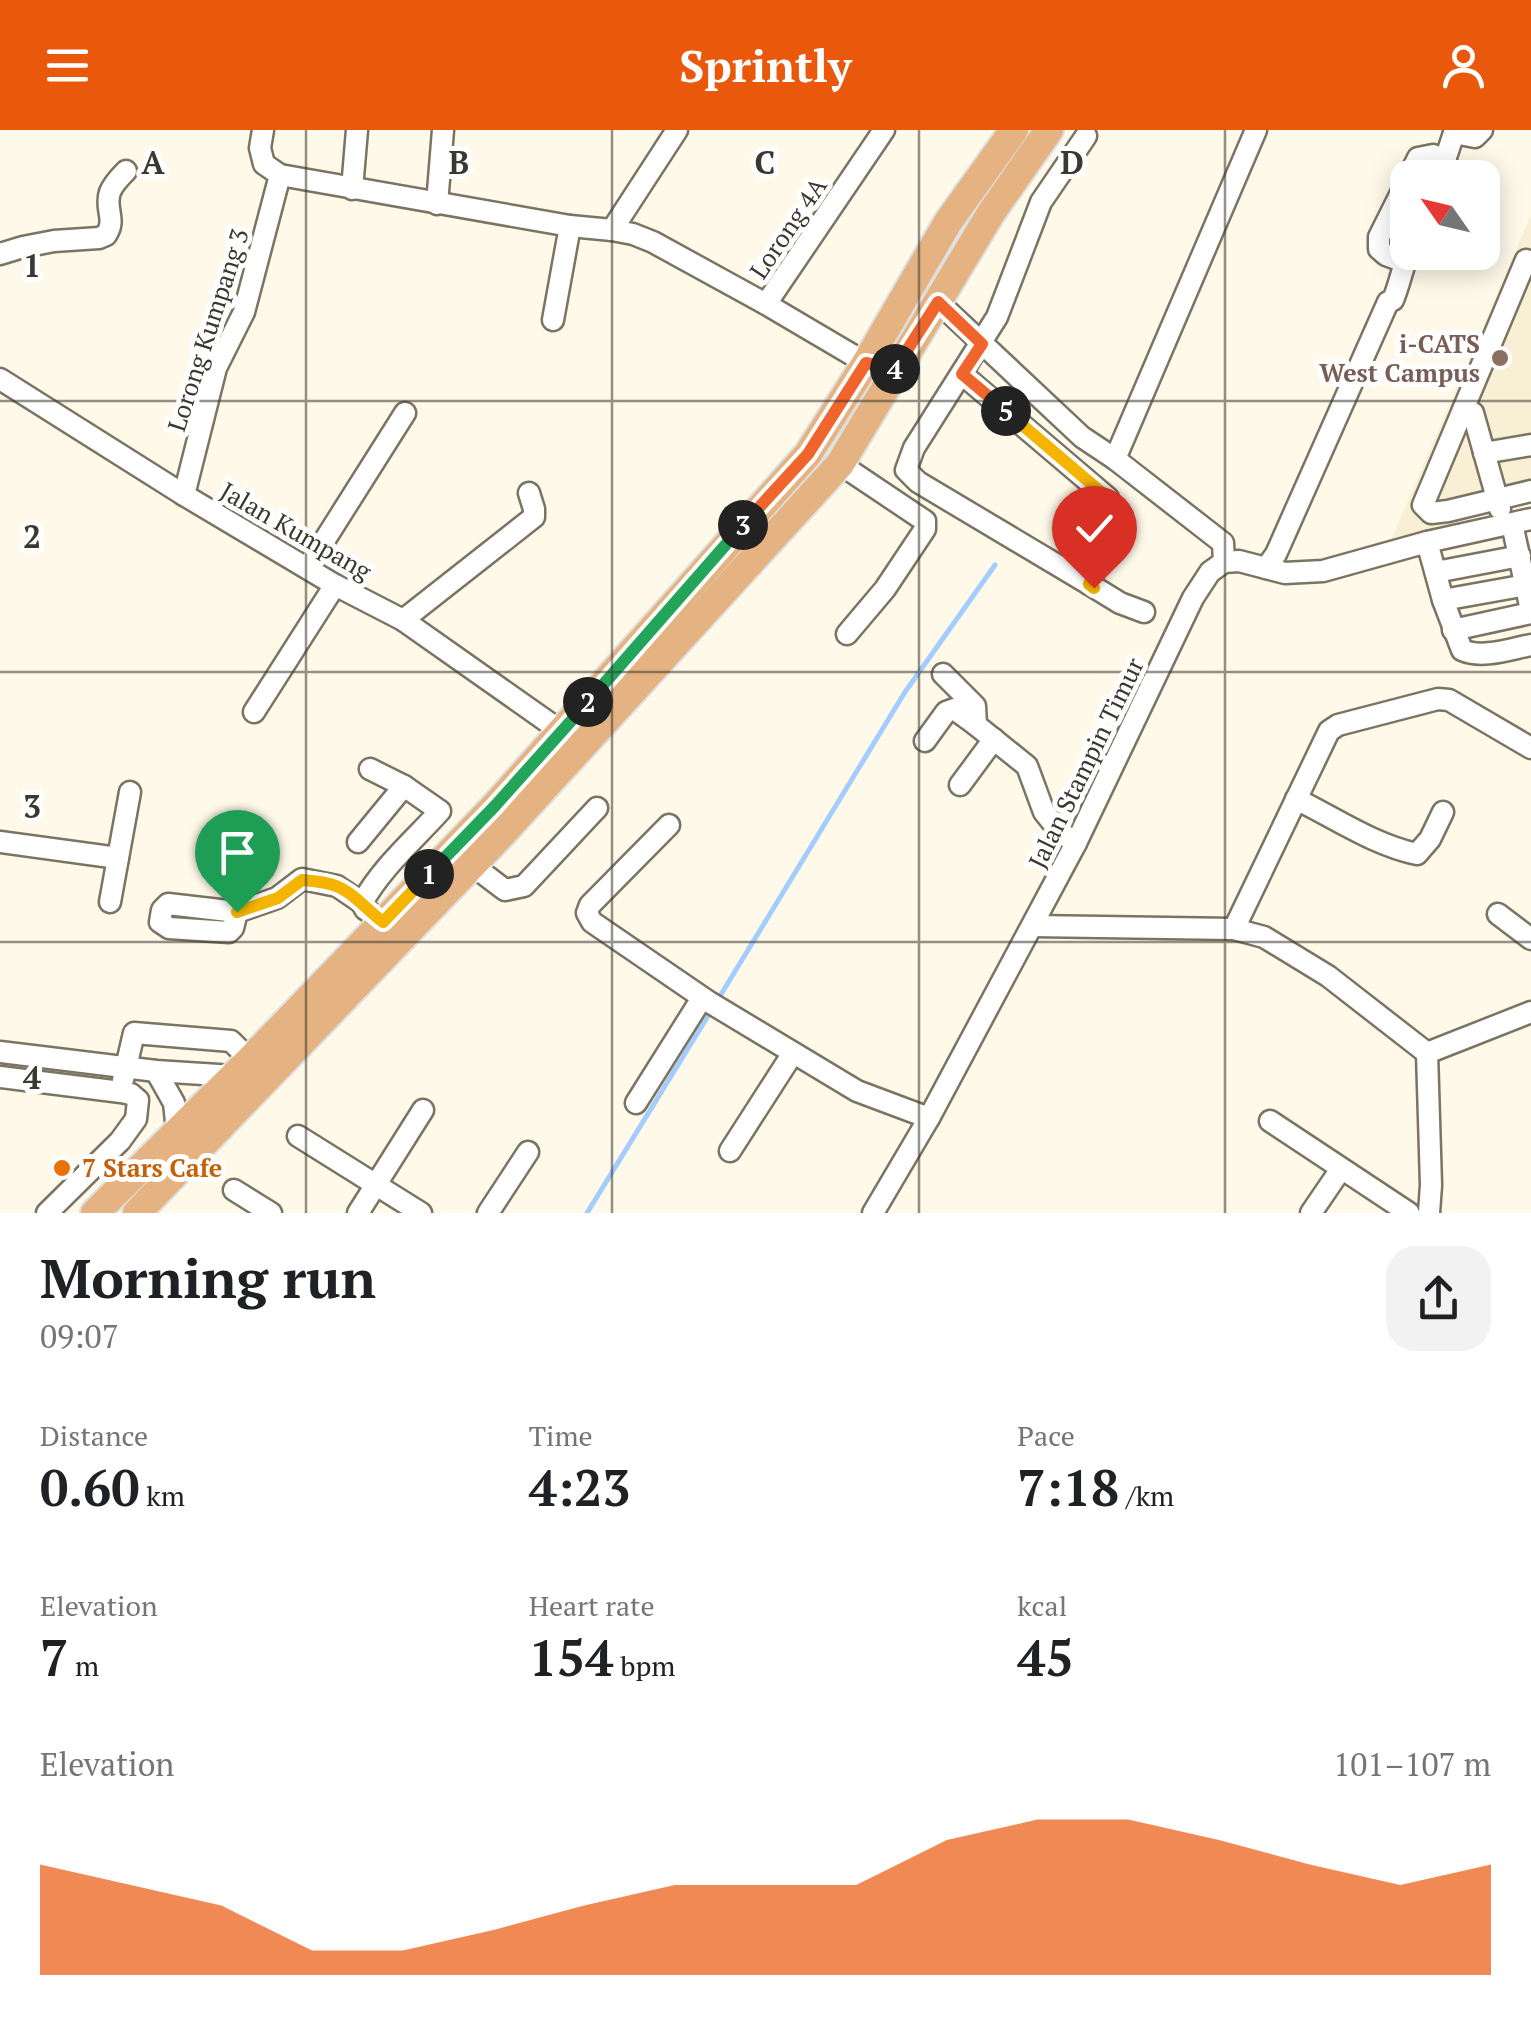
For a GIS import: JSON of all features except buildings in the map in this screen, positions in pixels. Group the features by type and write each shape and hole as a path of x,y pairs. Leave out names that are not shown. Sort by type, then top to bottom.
{"main road":[{"path":"96,1213 494,807 808,454 948,222 1014,130"},
{"path":"137,1213 472,865 840,464 991,213 1049,130"}],"street":[{"path":"263,130 260,148 264,164 280,175 633,234 766,304 866,363 895,370"},
{"path":"352,189 358,130"},
{"path":"437,204 444,130"},
{"path":"612,230 678,130"},
{"name":"Lorong 4A","path":"766,304 884,130"},
{"path":"1116,459 1256,130"},
{"path":"1445,160 1455,131 1475,137 1482,130"},
{"path":"1086,136 1041,202 997,317 914,448 906,470 918,482 1120,603 1144,612"},
{"path":"0,254 106,235 112,224 109,194 126,171"},
{"name":"Lorong Kumpang 3","path":"184,495 216,368 244,312 280,175"},
{"path":"1390,215 1379,237 1379,249 1390,256"},
{"path":"553,320 570,226"},
{"path":"1526,260 1423,506 1431,513 1531,491"},
{"path":"1266,568 1276,554 1388,302 1385,296 1397,270"},
{"path":"938,302 1082,437 1222,543 1224,562 1285,573 1322,571 1517,522"},
{"path":"962,374 1108,498 1113,525 1089,584"},
{"name":"Jalan Kumpang","path":"3,388 335,585 404,620 562,732"},
{"path":"1454,630 1531,611 1517,522 1496,500 1473,413 1464,410"},
{"path":"307,568 405,412"},
{"path":"1484,453 1531,445"},
{"path":"840,464 924,521 924,528 885,589 847,634"},
{"path":"404,620 534,517 529,493"},
{"path":"1428,542 1443,600 1462,650 1478,654 1531,645"},
{"path":"1436,572 1520,556"},
{"name":"Jalan Stampin Timur","path":"873,1213 1076,843 1193,598 1210,572 1224,562"},
{"path":"1443,600 1526,584"},
{"path":"254,712 335,585"},
{"path":"944,674 975,706 976,725"},
{"path":"1234,929 1329,730 1438,699 1449,700 1531,748"},
{"path":"925,742 946,712 954,710 1027,766 1044,812 1060,832 1076,843"},
{"path":"960,785 994,739"},
{"path":"362,902 384,868 440,811 370,769"},
{"path":"358,842 404,786"},
{"path":"110,902 130,792"},
{"path":"1296,799 1394,850 1417,854 1430,839 1443,812"},
{"path":"472,865 505,890 524,886 597,808"},
{"path":"669,826 590,905 587,913 592,922 712,1004 857,1091 928,1118"},
{"path":"0,842 118,858"},
{"path":"237,912 278,898 302,880 337,886 383,922"},
{"path":"1498,914 1531,939"},
{"path":"1032,926 1234,929 1264,937 1328,976 1427,1053"},
{"path":"636,1103 712,1004"},
{"path":"1427,1053 1531,1012"},
{"path":"0,1052 124,1066 156,1070 242,1068 231,1041 134,1033 124,1066 121,1092"},
{"path":"730,1152 793,1052"},
{"path":"1427,1053 1430,1213"},
{"path":"156,1070 174,1103 177,1131"},
{"path":"0,1077 121,1092 138,1100 136,1119 120,1141 47,1213"},
{"path":"358,1213 422,1110"},
{"path":"1270,1122 1409,1213"},
{"path":"298,1136 421,1213"},
{"path":"488,1213 528,1152"},
{"path":"1311,1213 1341,1169"},
{"path":"234,1190 271,1213"}],"shaded area":[{"name":"i-CATS West Campus","path":"1531,215 1531,501 1391,540"}],"waterway":[{"path":"717,1001 905,692 995,565"},
{"path":"587,1213 711,1011"}],"place":[{"name":"i-CATS West Campus","path":"1500,358"},
{"name":"7 Stars Cafe","path":"62,1168"}],"route":[{"path":"237,912 278,898 302,880 337,886 383,922 494,807 808,454 866,363 895,370 938,302 982,344 962,374 1108,498 1113,525 1089,584 1094,588"}]}
